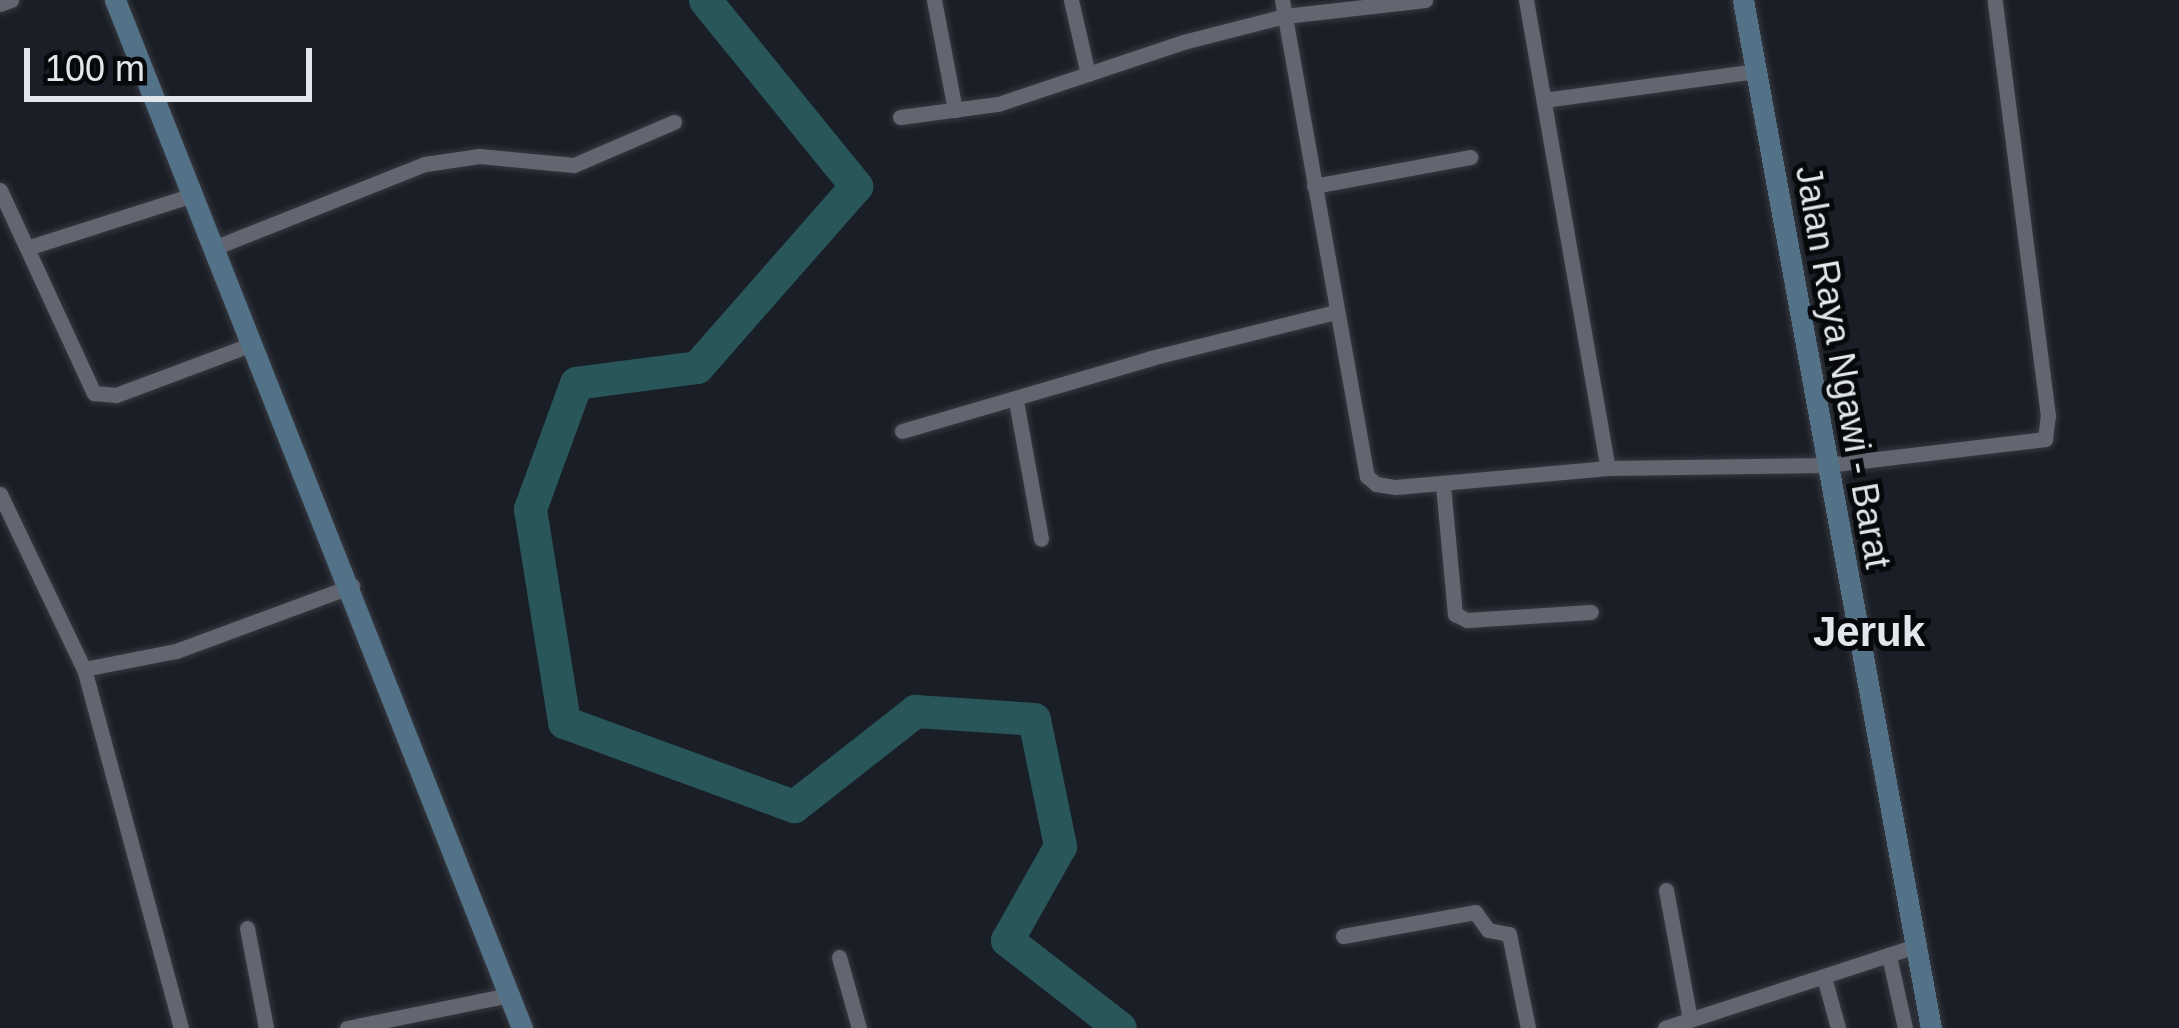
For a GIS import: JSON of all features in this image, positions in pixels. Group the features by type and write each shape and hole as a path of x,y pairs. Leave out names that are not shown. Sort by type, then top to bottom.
{"street":[{"path":"0,4 11,0"},
{"path":"115,0 211,249 352,586 523,1028"},
{"path":"934,0 955,110"},
{"path":"1072,0 1088,74"},
{"path":"900,117 1030,96 1284,8 1425,0"},
{"path":"1526,0 1608,469"},
{"name":"Jalan Raya Ngawi - Barat","path":"1743,0 1827,465 1902,951 1931,1028"},
{"path":"1284,8 1369,480 1396,487 1608,469 1827,465 2038,442 2050,434 1995,0"},
{"path":"1544,100 1755,71"},
{"path":"211,249 425,164 479,156 574,165 674,122"},
{"path":"1314,186 1470,157"},
{"path":"0,190 94,393 116,395 250,345"},
{"path":"30,248 190,196"},
{"path":"902,431 1151,358 1336,312"},
{"path":"1016,401 1041,539"},
{"path":"1443,485 1455,614 1467,620 1591,612"},
{"path":"0,494 84,669 181,1028"},
{"path":"84,669 176,651 352,586"},
{"path":"1666,890 1690,1020"},
{"path":"1343,936 1475,912 1488,930 1509,934 1528,1028"},
{"path":"247,928 266,1028"},
{"path":"1665,1028 1902,951 1905,1028"},
{"path":"839,957 859,1028"},
{"path":"1824,977 1838,1028"},
{"path":"347,1028 508,995"}],"waterway":[{"path":"705,0 856,186 697,367 576,383 530,509 564,722 794,806 915,711 1034,719 1060,846 1007,940 1120,1028"}],"district":[{"name":"Jeruk","path":"1869,632"}]}
